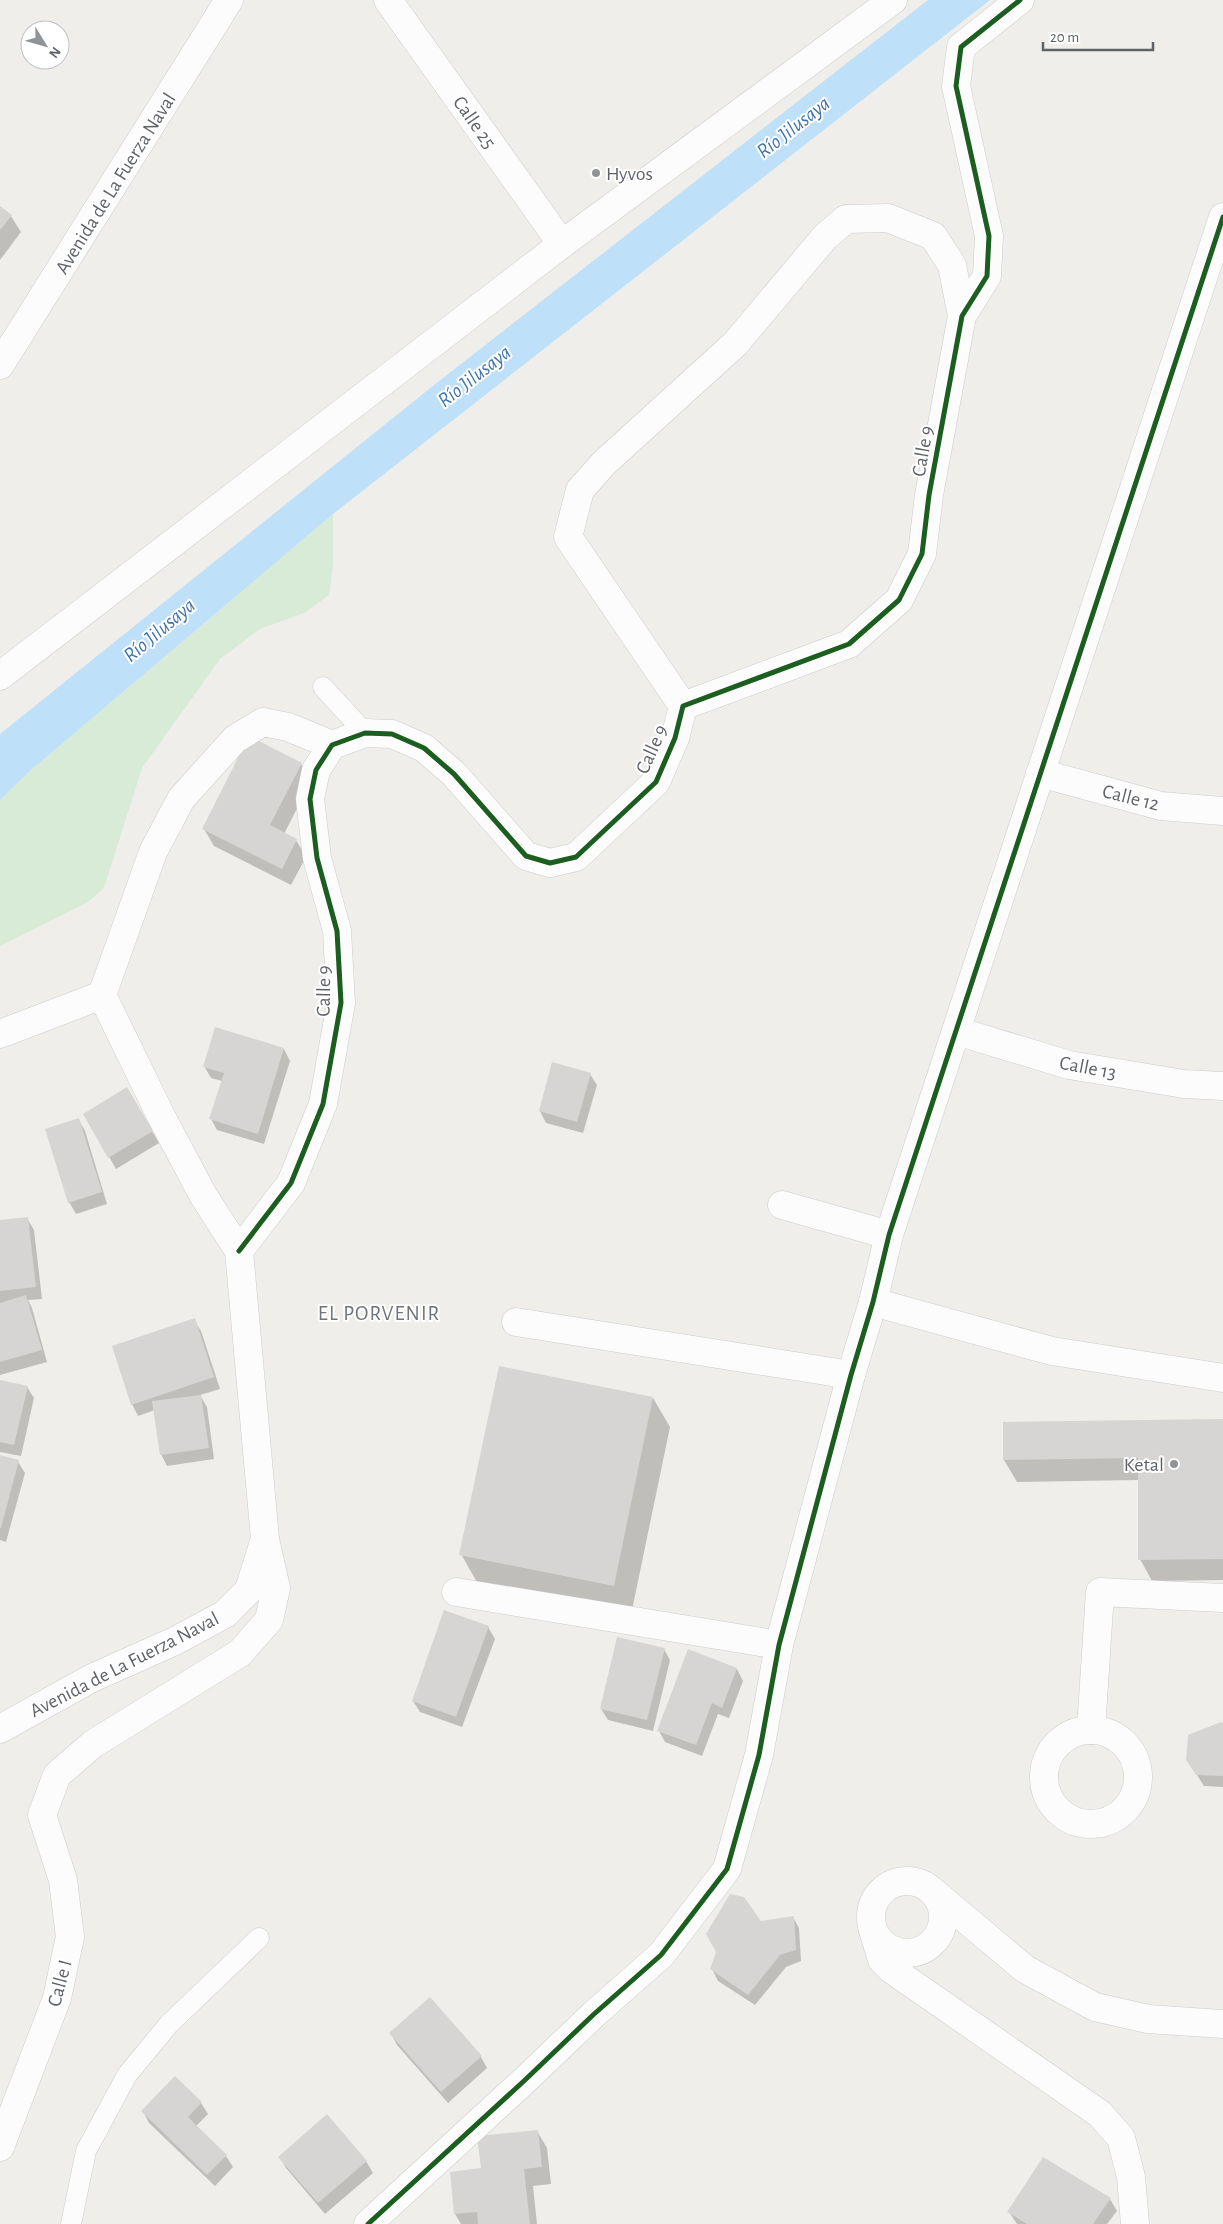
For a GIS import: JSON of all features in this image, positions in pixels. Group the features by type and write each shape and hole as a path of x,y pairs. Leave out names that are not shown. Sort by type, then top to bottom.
{"street":[{"name":"Avenida de La Fuerza Naval","path":"0,365 229,0"},
{"name":"Calle 25","path":"388,0 562,244"},
{"name":"Calle 9","path":"239,1251 291,1183 323,1104 341,1003 337,931 317,858 310,800 316,770 332,745 365,733 392,734 424,748 454,774 526,856 550,863 576,857 656,782 676,738 683,706 849,644 899,600 922,554 929,496 962,316 988,276 989,236 956,86 962,47 1020,0"},
{"path":"0,676 562,244 882,3"},
{"path":"368,2224 525,2080 593,2014 661,1955 727,1869 759,1755 779,1645 873,1302 889,1235 1223,217"},
{"path":"683,706 568,537 580,490 604,463 735,344 824,237 846,219 888,218 934,236 952,265 962,316"},
{"path":"265,1539 239,1251 203,1195 165,1125 102,994 153,852 181,799 235,739 264,722 288,727 332,745"},
{"name":"Calle 12","path":"1040,773 1161,806 1223,811"},
{"path":"0,1034 102,994"},
{"name":"Calle 13","path":"957,1031 1069,1064 1184,1084 1223,1086"},
{"path":"782,1205 889,1235"},
{"path":"873,1302 1052,1351 1223,1378"},
{"path":"516,1322 852,1375"},
{"name":"Avenida de La Fuerza Naval","path":"0,1729 92,1678 175,1642 225,1614 249,1590 265,1539"},
{"name":"Calle I","path":"0,2147 57,1998 70,1937 63,1880 42,1815 57,1775 93,1744 240,1653 269,1620 276,1588 265,1539"},
{"path":"456,1592 779,1645"},
{"path":"1091,1730 1100,1592 1223,1598"},
{"path":"1135,2224 1131,2178 1121,2138 1100,2114 891,1969 882,1960 873,1930 872,1906 878,1895 897,1882 909,1881 921,1884 931,1890 1025,1968 1096,2006 1148,2019 1223,2024"},
{"path":"931,1890 943,1910 943,1922 924,1962 924,1976 932,1996"},
{"path":"873,1930 879,1940 888,1948 900,1953 912,1953 923,1950 936,1938 954,1928 980,1931"}],"lane":[{"path":"323,687 365,733"},
{"path":"71,2224 86,2151 127,2074 169,2024 259,1938"}],"green space":[{"path":"333,514 333,564 329,595 304,613 260,629 220,659 142,768 104,888 88,902 0,946 0,800 31,770"}],"water":[{"name":"Río Jilusaya","path":"928,0 990,0 333,514 31,770 0,800 0,734 434,385"}],"building":[{"path":"0,206 12,215 0,230"},
{"path":"249,736 302,763 270,825 297,839 282,869 202,829"},
{"path":"215,1027 284,1048 258,1134 209,1119 224,1073 203,1067"},
{"path":"552,1062 591,1073 577,1122 539,1111"},
{"path":"127,1087 153,1131 108,1158 83,1114"},
{"path":"79,1118 102,1192 68,1203 45,1129"},
{"path":"28,1217 36,1287 0,1291 0,1220"},
{"path":"26,1295 42,1350 0,1362 0,1303"},
{"path":"195,1318 214,1377 131,1405 112,1346"},
{"path":"499,1366 653,1397 614,1586 459,1555"},
{"path":"0,1380 28,1386 14,1445 0,1442"},
{"path":"201,1395 209,1448 160,1455 152,1401"},
{"path":"1223,1419 1223,1559 1138,1560 1138,1458 1003,1460 1003,1422"},
{"path":"0,1455 19,1460 1,1528 0,1528"},
{"path":"444,1610 489,1626 456,1717 412,1701"},
{"path":"617,1637 665,1648 647,1720 600,1709"},
{"path":"688,1649 737,1668 722,1708 712,1703 696,1745 657,1731"},
{"path":"1221,1722 1223,1723 1223,1776 1196,1775 1186,1760 1188,1735"},
{"path":"730,1894 744,1897 761,1921 794,1916 796,1950 780,1955 748,1995 710,1969 716,1952 706,1934"},
{"path":"430,1997 482,2056 441,2092 389,2033"},
{"path":"175,2076 202,2102 188,2117 227,2155 207,2175 141,2111"},
{"path":"327,2114 367,2161 318,2203 278,2157"},
{"path":"538,2130 542,2167 524,2169 530,2224 478,2224 477,2212 454,2214 450,2172 481,2168 477,2136"},
{"path":"1043,2157 1111,2198 1093,2224 1027,2224 1007,2212"}],"cycle path":[{"path":"239,1251 291,1183 323,1104 341,1003 337,931 317,858 310,799 316,770 332,745 365,733 392,734 424,748 454,774 526,856 550,863 576,857 656,782 675,738 683,706 849,644 899,600 922,554 929,495 962,316 987,276 989,236 956,86 961,47 1020,0"},
{"path":"368,2224 593,2015 661,1955 727,1869 759,1755 779,1645 851,1375 873,1302 889,1235 1223,217"}],"place":[{"name":"Hyvos","path":"596,173"},
{"name":"Ketal","path":"1174,1464"}],"district":[{"name":"EL PORVENIR","path":"379,1313"}]}
